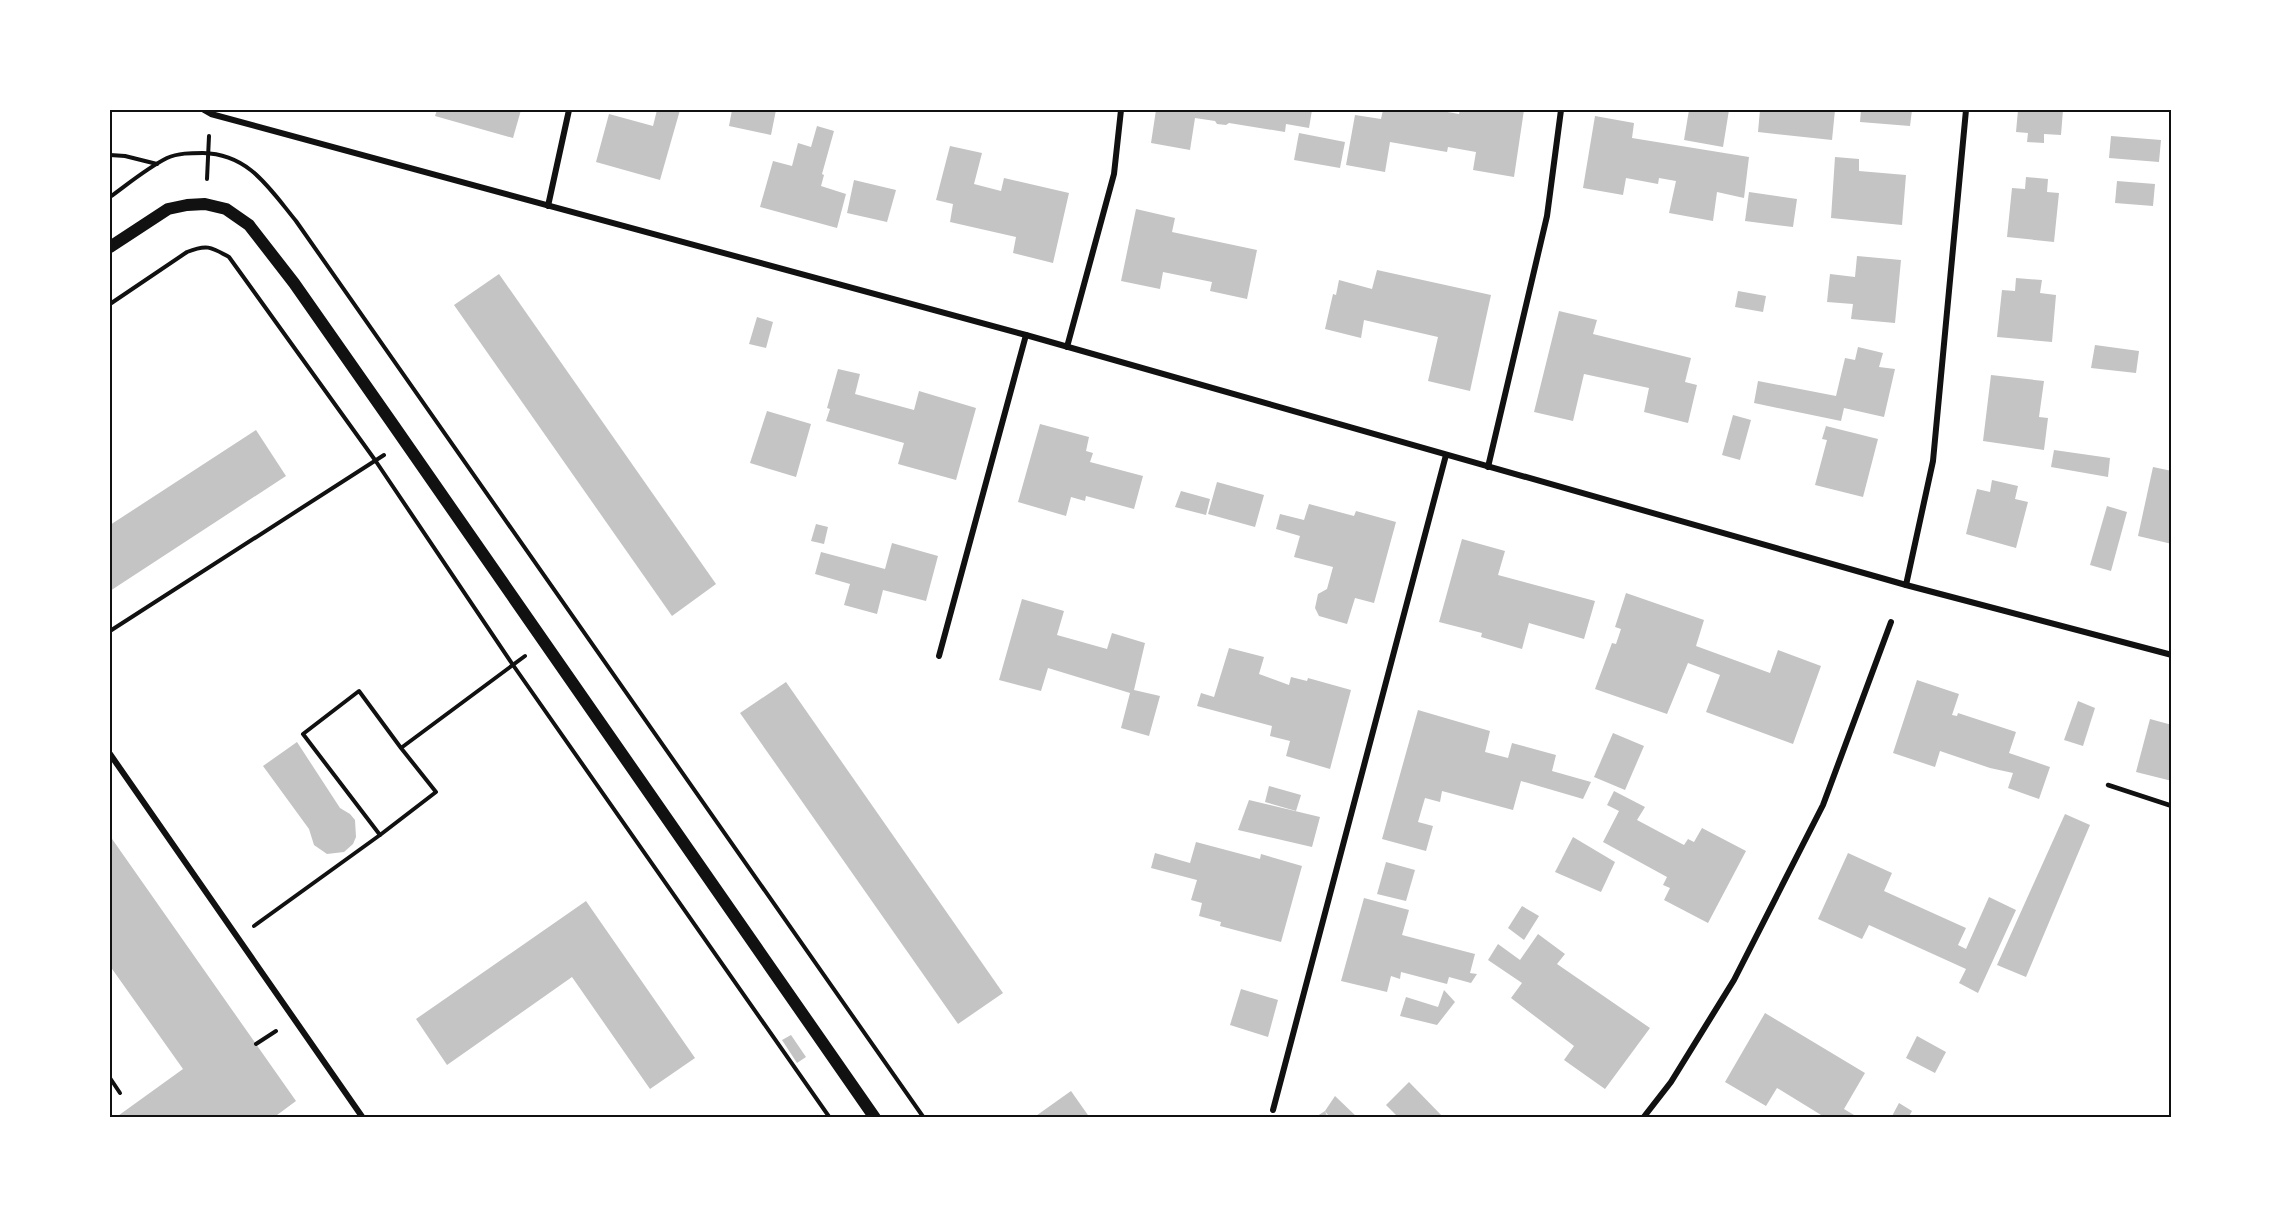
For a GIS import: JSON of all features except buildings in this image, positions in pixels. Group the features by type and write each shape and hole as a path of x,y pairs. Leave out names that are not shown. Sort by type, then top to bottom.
{"main road":[{"path":"110,247 168,209 205,204 226,209 249,225 265,243 545,641 875,1118"}],"street":[{"path":"204,110 211,114 1026,335 1906,585 2172,655"},
{"path":"548,206 569,110"},
{"path":"1067,347 1114,174 1120,110"},
{"path":"1488,467 1547,216 1561,110"},
{"path":"1906,585 1933,461 1965,110"},
{"path":"939,656 1026,335"},
{"path":"1273,1110 1446,455"},
{"path":"1643,1118 1671,1082 1734,980 1818,815 1891,622"},
{"path":"110,754 363,1118"}],"lane":[{"path":"2108,785 2172,806"}],"path":[{"path":"110,197 157,164 177,154 216,153 238,160 247,166 277,198 924,1118"},
{"path":"110,155 125,156 157,164"},
{"path":"110,304 187,252 201,246 214,249 229,257 375,460 513,664 830,1118"},
{"path":"110,631 405,441"},
{"path":"401,748 545,641"},
{"path":"237,938 380,835 436,792 359,691 303,734 380,835"},
{"path":"110,1078 120,1093"}]}
